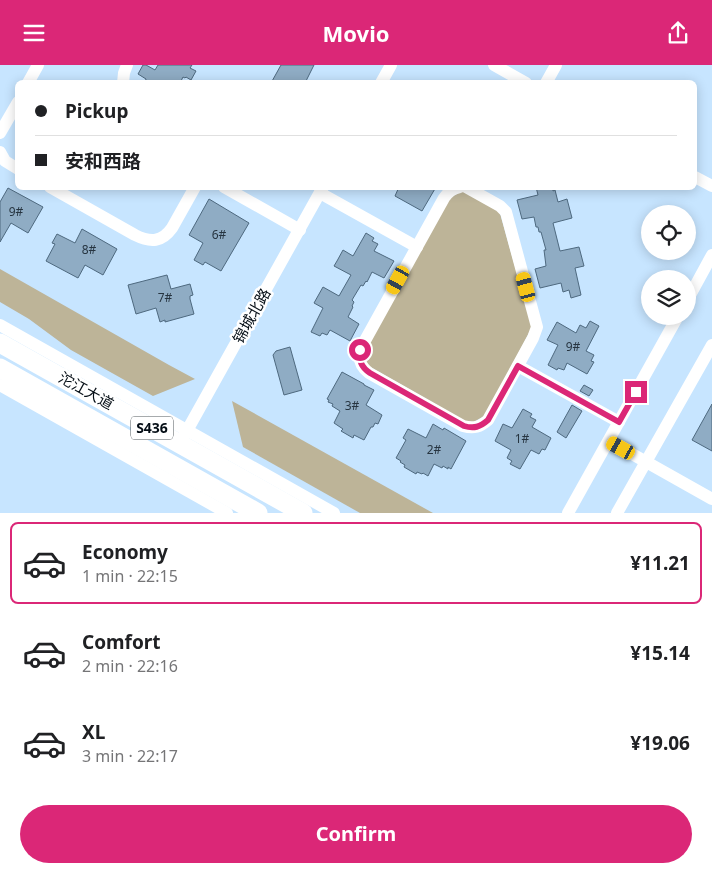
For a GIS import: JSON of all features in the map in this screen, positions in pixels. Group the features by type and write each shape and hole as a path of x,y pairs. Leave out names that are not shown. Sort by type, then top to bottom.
{"highway":[{"name":"沱江大道","path":"0,343 184,437 303,513"},
{"name":"沱江大道","path":"0,368 258,513"}],"street":[{"path":"30,80 38,65"},
{"path":"123,80 127,65"},
{"path":"384,80 391,65"},
{"path":"494,65 521,80"},
{"path":"548,80 556,65"},
{"path":"0,133 15,107"},
{"path":"0,152 6,161 15,167"},
{"path":"697,178 712,186"},
{"path":"55,190 147,240 163,238 168,234 193,190"},
{"path":"229,190 300,230"},
{"path":"322,190 417,247"},
{"name":"锦城北路","path":"184,437 322,190"},
{"path":"452,190 446,195 417,247 362,347 359,358 365,369 455,421 471,428 481,426 488,420 537,327 507,215 504,209 480,191"},
{"path":"696,284 712,255"},
{"path":"0,325 184,437 334,513"},
{"path":"568,513 673,325"},
{"path":"617,513 712,345"},
{"path":"518,366 619,422"},
{"path":"0,385 227,513"},
{"path":"609,441 712,499"}],"shaded area":[{"path":"462,191 499,210 532,327 486,415 470,424 367,365 364,350 448,199"},
{"path":"0,269 195,379 153,396 71,350 29,319 0,302"},
{"path":"232,401 433,513 360,513 243,447"}],"building":[{"path":"143,65 155,70 158,65 192,65 190,68 196,71 191,80 183,77 182,80 146,80 138,74"},
{"path":"281,65 314,65 306,80 273,80"},
{"path":"8,188 43,207 28,233 11,223 0,242 0,202"},
{"path":"398,190 434,190 422,211 395,196"},
{"path":"537,190 555,190 558,202 567,199 572,218 553,223 560,251 579,247 584,266 575,268 581,295 571,298 569,290 563,292 561,283 540,288 535,269 546,266 544,250 546,250 541,232 536,227 534,217 522,219 517,200 538,195"},
{"path":"209,199 249,223 221,271 205,262 203,265 194,260 203,243 189,235"},
{"path":"82,229 117,249 103,275 85,265 78,278 46,261 55,244 52,243 57,234 75,243"},
{"path":"366,233 374,238 372,241 378,244 374,251 394,261 384,278 372,272 367,282 363,286 361,285 352,300 354,302 353,307 348,317 359,324 350,341 330,330 327,335 322,333 320,336 311,332 323,308 314,303 323,287 339,296 351,275 334,266 343,250 353,256"},
{"path":"167,275 171,289 190,284 193,295 190,296 190,299 194,314 160,322 156,308 136,314 128,285"},
{"path":"590,321 599,326 586,351 594,355 591,361 594,362 587,374 567,363 564,370 558,368 557,370 548,365 558,345 547,340 557,322 576,333 580,325 586,328"},
{"path":"290,347 302,390 284,395 273,355 276,351"},
{"path":"342,372 374,390 366,405 382,415 378,424 375,423 371,427 364,440 354,435 353,438 341,431 343,429 334,423 340,411 332,406 333,404 328,402 329,400 327,399"},
{"path":"584,385 593,390 589,396 580,391"},
{"path":"712,404 712,451 692,440"},
{"path":"572,405 582,411 566,438 557,432"},
{"path":"523,409 532,414 530,417 536,420 532,427 551,438 545,450 542,449 539,454 531,450 520,469 510,464 512,461 507,458 511,450 495,441 503,424 512,428"},
{"path":"433,424 466,441 451,469 443,466 442,468 434,464 428,476 417,472 416,474 404,467 405,465 396,458 406,440 403,438 408,429 426,438"}],"route":[{"path":"360,350 359,358 362,366 370,373 464,426 471,428 481,426 488,420 518,366 619,422 636,392"}]}
